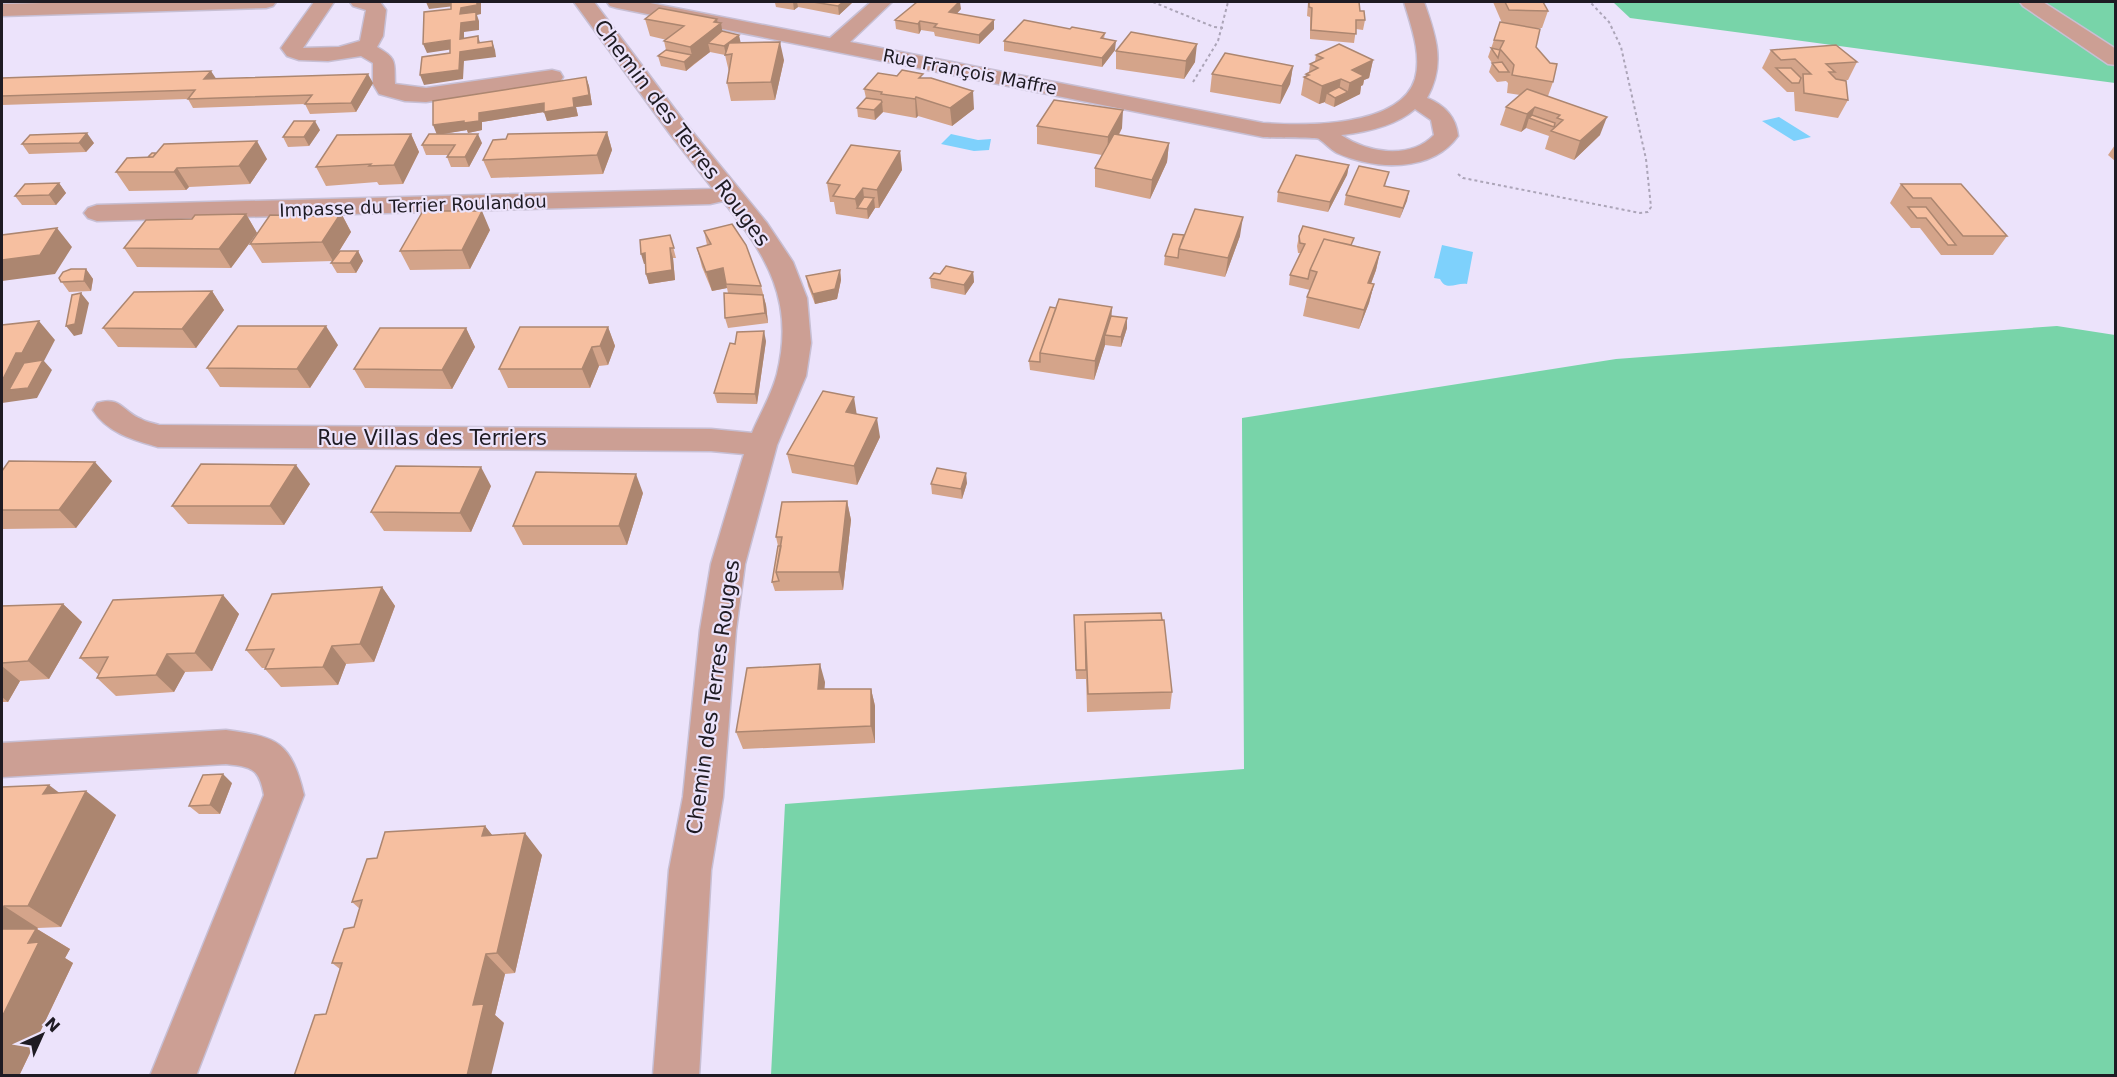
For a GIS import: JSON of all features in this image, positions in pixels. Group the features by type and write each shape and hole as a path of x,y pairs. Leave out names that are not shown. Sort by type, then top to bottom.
{"street":[{"path":"2,10 266,2"},
{"path":"324,2 292,50 299,54 346,53 363,48 372,40 376,10 373,6 360,2"},
{"name":"Chemin des Terres Rouges","path":"585,2 678,129 758,228 780,262 793,298 797,343 791,376 762,445 728,564 718,630 703,797 690,870 676,1076"},
{"name":"Rue François Maffre","path":"616,2 1263,130 1325,132 1376,121 1413,100"},
{"path":"834,45 882,2"},
{"path":"1325,132 1330,140 1368,155 1406,157 1424,153 1437,146 1446,136 1446,126 1441,116 1413,100 1421,90 1427,73 1423,30 1414,2"},
{"path":"2030,2 2115,59"},
{"path":"363,48 384,60 384,84 387,88 405,94 426,95 552,77"},
{"name":"Impasse du Terrier Roulandou","path":"97,213 710,197 729,192"},
{"name":"Rue Villas des Terriers","path":"108,410 128,426 158,436 711,440 762,445"},
{"path":"2,760 226,747 257,751 278,768 284,795 173,1076"}],"path":[{"path":"1153,2 1214,27 1223,28"},
{"path":"1174,113 1218,41 1228,2"},
{"path":"1424,153 1463,177 1600,206 1640,213 1648,212 1651,207 1646,159 1621,47 1609,22 1590,2"}],"green space":[{"path":"1613,2 2115,2 2115,83 1630,18"},
{"path":"2057,326 2115,335 2115,1075 771,1075 785,804 1244,769 1242,418 1616,359"}],"water":[{"path":"1779,117 1811,137 1794,141 1762,121"},
{"path":"951,134 978,140 991,139 989,150 974,151 941,144"},
{"path":"1442,245 1473,252 1467,284 1449,286 1442,283 1440,279 1434,278"}],"building":[{"path":"451,2 477,2 477,5 461,8 460,14 476,12 476,21 461,23 460,39 478,36 478,43 492,41 493,47 460,52 459,70 420,75 422,57 450,53 450,40 423,44 424,12 451,9"},
{"path":"813,2 843,2 838,6"},
{"path":"917,2 959,2 949,12 994,20 979,35 934,27 937,24 920,21 918,24 895,20"},
{"path":"1309,2 1359,2 1360,11 1364,11 1365,20 1356,20 1356,34 1311,30 1312,8 1309,7"},
{"path":"1505,2 1543,2 1548,11 1509,10"},
{"path":"659,8 717,19 714,22 721,23 690,47 664,41 684,26 645,19"},
{"path":"1024,20 1105,33 1101,38 1116,41 1102,58 1004,41"},
{"path":"1500,22 1540,29 1536,47 1550,63 1557,64 1553,82 1512,75 1514,65 1500,49 1504,41 1494,40"},
{"path":"722,31 739,35 724,46 708,43"},
{"path":"1131,32 1197,44 1186,61 1116,51"},
{"path":"780,42 771,82 727,83 732,54 725,55 729,43"},
{"path":"1339,44 1373,60 1352,70 1364,76 1350,83 1341,79 1322,86 1304,77 1318,68 1310,64 1323,58 1316,55"},
{"path":"1836,45 1857,62 1826,64 1835,72 1829,72 1836,79 1846,81 1848,100 1804,93 1803,74 1811,74 1795,59 1781,60 1771,50"},
{"path":"1491,48 1500,50 1498,58"},
{"path":"666,50 692,55 684,62 658,56"},
{"path":"1225,53 1293,66 1282,86 1212,74"},
{"path":"1502,62 1509,72 1499,72 1492,63"},
{"path":"1776,68 1791,68 1801,78 1799,83 1792,83"},
{"path":"902,70 923,74 919,78 931,78 973,91 950,108 916,97 915,99 881,94 882,92 864,89 878,73 897,76"},
{"path":"211,71 204,79 368,74 351,103 305,104 312,95 188,99 195,90 2,96 2,78"},
{"path":"586,77 589,95 573,98 574,107 544,112 544,103 479,113 479,121 433,125 433,101"},
{"path":"1339,87 1348,92 1335,98 1327,93"},
{"path":"1527,89 1607,117 1580,141 1551,131 1563,120 1557,118 1560,115 1535,107 1527,114 1506,107"},
{"path":"866,98 882,102 874,110 857,108"},
{"path":"1054,100 1123,110 1108,137 1037,126"},
{"path":"1532,115 1555,123 1554,127 1529,118"},
{"path":"294,121 315,121 304,137 283,137"},
{"path":"607,132 597,155 483,160 493,140 506,139 508,134"},
{"path":"87,133 79,143 22,144 30,135"},
{"path":"411,134 394,165 316,167 337,135"},
{"path":"429,134 478,134 465,157 447,157 455,145 422,145"},
{"path":"1114,134 1169,143 1152,180 1095,168"},
{"path":"257,141 239,166 177,168 174,172 116,172 127,158 153,157 164,144"},
{"path":"851,145 900,151 877,190 863,188 855,199 833,196 840,185 827,183"},
{"path":"1296,155 1349,165 1330,202 1278,192"},
{"path":"1359,166 1389,172 1384,186 1409,191 1403,208 1346,195"},
{"path":"59,183 49,195 15,196 25,184"},
{"path":"1901,184 1961,184 2007,236 1963,236 1931,198 1913,198"},
{"path":"864,197 874,198 867,209 857,208"},
{"path":"1908,207 1926,207 1956,245 1948,245 1926,218 1917,218"},
{"path":"1195,209 1243,217 1228,258 1179,249"},
{"path":"423,211 482,211 462,250 400,251"},
{"path":"341,213 322,242 250,244 270,215 320,216"},
{"path":"246,214 219,249 124,248 146,220 192,219 195,215"},
{"path":"732,224 746,245 761,286 726,284 723,268 706,272 697,248 711,244 704,231"},
{"path":"1303,226 1354,238 1351,245 1324,239 1308,279 1290,275 1305,244 1300,243 1299,236"},
{"path":"57,228 40,255 2,260 2,235"},
{"path":"1173,234 1184,235 1178,258 1165,256"},
{"path":"670,235 674,248 670,248 672,270 646,274 645,253 641,254 640,240"},
{"path":"1324,239 1380,252 1368,283 1374,284 1364,310 1307,297 1317,272 1310,270"},
{"path":"340,251 358,251 350,263 331,263"},
{"path":"946,266 973,272 964,285 930,278 934,273 940,274"},
{"path":"71,269 86,269 84,281 61,282 59,278 63,272"},
{"path":"840,270 835,289 813,294 806,276"},
{"path":"212,291 182,329 103,328 134,292"},
{"path":"81,293 75,324 66,326 72,295"},
{"path":"724,293 763,295 765,313 725,318"},
{"path":"1059,299 1112,307 1095,361 1040,353"},
{"path":"1050,307 1056,308 1040,353 1040,362 1029,361"},
{"path":"1111,316 1127,318 1121,337 1105,335"},
{"path":"39,321 22,353 16,353 2,381 2,325"},
{"path":"238,326 326,326 297,369 207,368"},
{"path":"520,327 608,327 600,346 592,347 582,369 499,369"},
{"path":"380,328 466,328 442,370 354,369"},
{"path":"764,331 755,394 714,393 730,343 735,344 737,332"},
{"path":"43,360 28,388 9,390 24,363"},
{"path":"823,391 854,397 846,412 877,418 854,466 787,454"},
{"path":"9,461 95,462 59,510 2,510 2,471"},
{"path":"201,464 296,465 270,506 172,506"},
{"path":"396,466 481,467 460,513 371,512"},
{"path":"937,468 966,473 961,489 931,484"},
{"path":"536,472 636,474 619,526 513,526"},
{"path":"847,501 839,572 776,572 782,537 776,537 782,502"},
{"path":"778,546 781,546 776,572 779,581 772,582"},
{"path":"382,587 360,644 332,646 323,667 265,669 274,649 246,650 272,594"},
{"path":"223,595 195,653 167,654 156,675 97,678 108,657 80,658 113,600"},
{"path":"63,604 28,661 2,663 2,606"},
{"path":"1161,613 1162,620 1085,622 1086,670 1076,670 1074,615"},
{"path":"1164,620 1172,692 1088,694 1085,622"},
{"path":"820,664 818,689 871,689 871,726 736,732 747,668"},
{"path":"223,774 210,805 189,806 203,775"},
{"path":"49,785 43,794 86,791 28,906 4,906 2,911 2,787"},
{"path":"485,826 482,836 525,833 497,953 486,954 473,1005 484,1004 467,1076 294,1076 315,1015 326,1014 342,963 332,963 344,929 354,927 362,900 352,902 367,859 377,858 385,832"},
{"path":"2,929 36,929 28,943 39,942 2,1017"}]}
